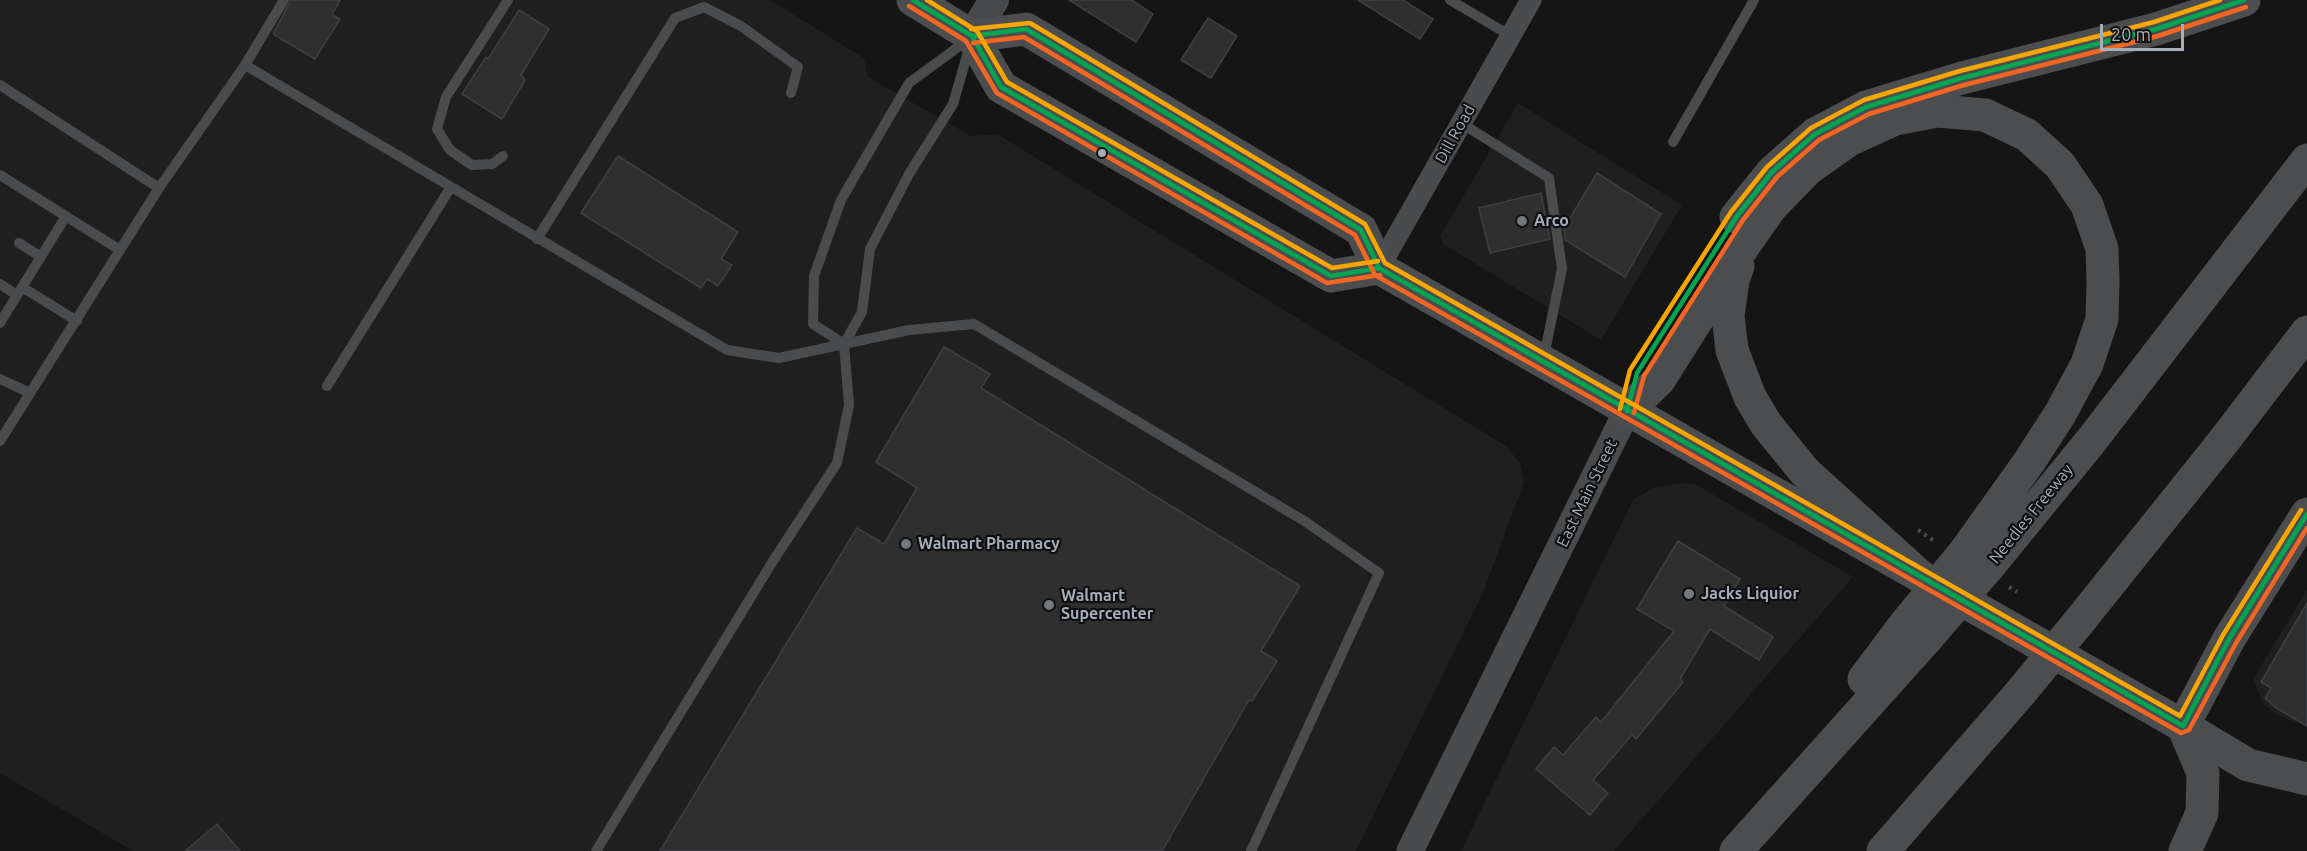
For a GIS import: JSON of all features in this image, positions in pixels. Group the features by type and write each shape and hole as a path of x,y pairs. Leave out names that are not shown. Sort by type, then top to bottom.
{"main road":[{"path":"913,0 972,36 1001,87 1331,276 1379,268"},
{"path":"972,36 994,0"},
{"path":"1627,411 1637,373 1737,216 1772,172 1815,134 1866,107 1962,78 2156,28 2244,0"},
{"path":"972,36 1026,29 1361,230 1379,268 2248,765 2307,779"},
{"path":"1627,411 1659,380 1745,244 1772,207 1808,170 1849,140 1895,119 1937,111 1985,115 2027,135 2060,165 2087,205 2102,249 2103,282 2102,319 2087,364 2060,414 1995,512 1976,563"},
{"name":"Needles Freeway","path":"1734,851 1917,630 1976,563 2091,441 2307,160"},
{"path":"1745,244 1734,280 1728,316 1732,350 1750,397 1766,423 1805,471 1922,578"},
{"path":"1883,851 2078,623 2223,442 2307,332"},
{"path":"2183,726 2229,639 2307,514"},
{"path":"2183,726 2203,773 2202,813 2185,851"}],"street":[{"name":"Dill Road","path":"1379,268 1531,0"},
{"name":"East Main Street","path":"1410,851 1627,411"}],"lane":[{"path":"0,441 159,189 245,65 284,0"},
{"path":"503,156 492,164 472,165 450,150 437,129 446,97 508,0"},
{"path":"1450,0 1510,36"},
{"path":"1673,142 1754,0"},
{"path":"537,238 675,18 704,7 741,26 798,68 791,93"},
{"path":"844,344 813,324 814,276 841,200 909,82 972,36"},
{"path":"596,851 773,561 837,463 849,405 844,344 862,312 870,249 909,174 953,104 972,36"},
{"path":"245,65 727,350 779,358 909,330 974,324 1306,522 1379,573 1251,851"},
{"path":"0,85 159,189"},
{"path":"1461,123 1549,178 1562,269 1542,362"},
{"path":"0,176 120,250"},
{"path":"327,386 451,187"},
{"path":"0,323 66,216"},
{"path":"19,243 41,257"},
{"path":"0,284 20,291 77,321"},
{"path":"0,379 30,393"}],"path":[{"path":"1915,528 1976,563 2017,592"}],"shaded area":[{"path":"0,0 770,0 864,58 868,77 971,136 997,134 1506,446 1520,463 1524,482 1482,595 1356,851 133,851 0,773"},
{"path":"1518,103 1682,205 1601,340 1443,244 1440,236"},
{"path":"1684,483 1695,484 1853,577 1614,851 1461,851 1633,500 1653,488"},
{"path":"2307,590 2307,726 2277,715 2263,703 2253,679"}],"building":[{"path":"291,0 340,0 332,15 340,19 315,59 273,34"},
{"path":"1069,0 1132,0 1153,14 1136,42"},
{"path":"1358,0 1403,0 1433,19 1420,39"},
{"path":"519,10 549,29 521,75 525,80 502,119 462,94 486,57 488,59"},
{"path":"1208,18 1237,36 1211,78 1181,60"},
{"path":"618,156 738,232 721,259 732,265 718,286 707,279 701,288 581,213"},
{"path":"1597,173 1661,214 1625,277 1565,240 1564,228"},
{"path":"1541,193 1550,239 1490,253 1479,208"},
{"name":"Walmart Supercenter","path":"944,347 990,374 981,388 1300,586 1261,651 1277,661 1252,701 1249,700 1162,851 660,851 857,528 884,544 917,488 876,462"},
{"path":"1678,541 1740,579 1724,606 1773,637 1759,660 1710,629 1680,679 1683,682 1636,739 1632,735 1593,780 1608,793 1590,815 1536,769 1554,747 1563,755 1596,717 1601,722 1674,631 1637,609"},
{"path":"2307,603 2307,726 2275,707 2265,698 2271,688 2261,682"},
{"path":"217,824 240,851 185,851"}],"transit line":[{"path":"913,0 972,36 1001,87 1331,276 1379,268"},
{"path":"927,0 977,31 1007,82 1332,268 1378,261"},
{"path":"1620,409 1630,370 1731,212 1767,167 1811,128 1864,100 1960,71 2154,22 2220,0"},
{"path":"1627,411 1637,373 1737,216 1772,172 1815,134 1866,107 1962,78 2156,29 2244,0"},
{"path":"909,6 966,41 997,93 1327,283 1380,275"},
{"path":"1634,413 1644,376 1743,220 1777,177 1819,140 1869,114 1964,85 2158,36 2246,7"},
{"path":"971,29 1030,23 1365,224 1385,263 2180,716 2223,635 2301,510"},
{"path":"972,36 1026,29 1361,230 1379,268 2183,726 2229,639 2307,514"},
{"path":"973,43 1024,37 1355,235 1375,275 2181,733 2189,730 2236,643 2307,528"}],"place":[{"name":"Arco","path":"1522,221"},
{"name":"Walmart Pharmacy","path":"906,544"},
{"name":"Jacks Liquior","path":"1689,594"},
{"name":"Walmart Supercenter","path":"1049,605"}]}
